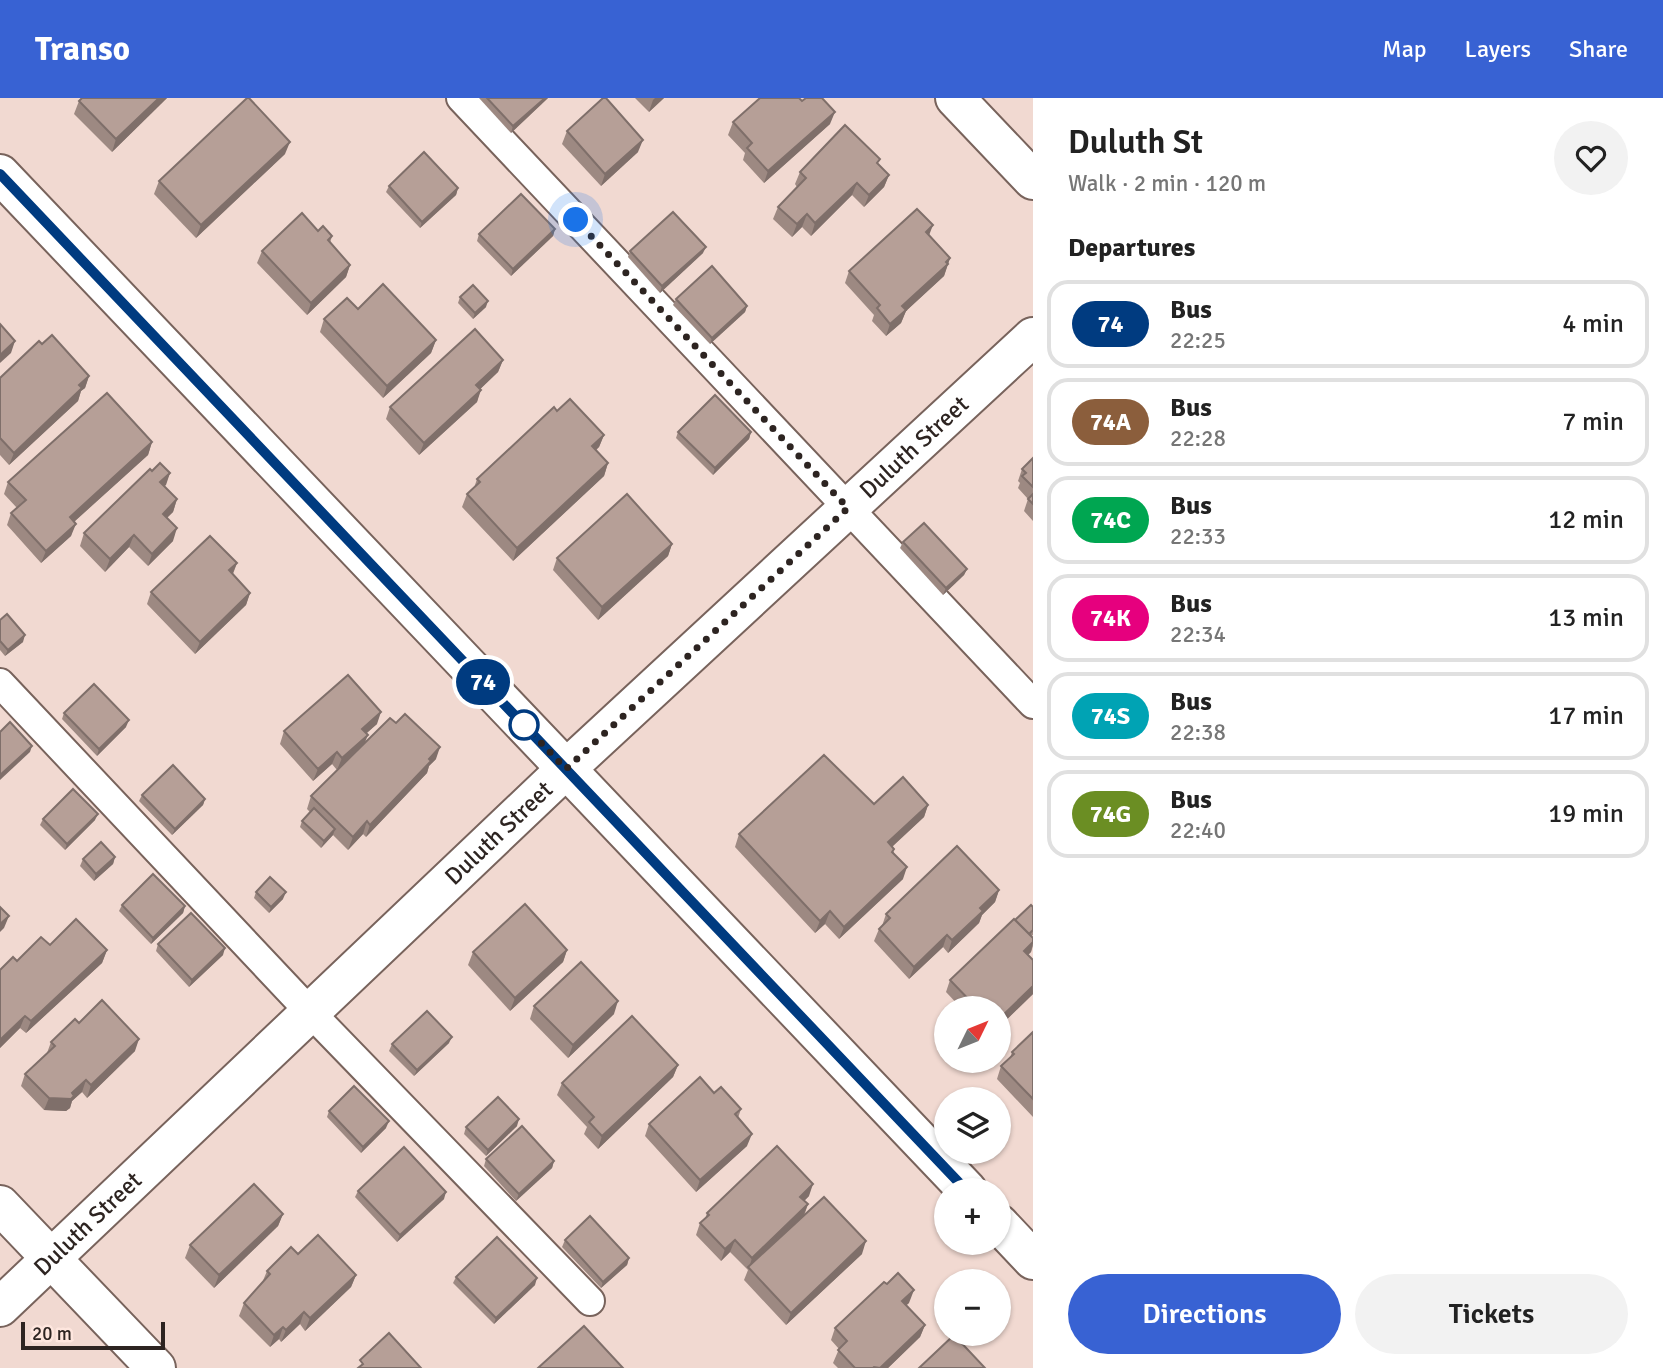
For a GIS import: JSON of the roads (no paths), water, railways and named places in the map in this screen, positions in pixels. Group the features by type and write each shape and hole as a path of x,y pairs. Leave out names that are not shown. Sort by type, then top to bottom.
{"street":[{"path":"955,98 1033,180"},
{"path":"0,174 956,1178"},
{"name":"Duluth Street","path":"0,1307 566,769 1033,337"},
{"path":"0,1205 156,1368"},
{"path":"1011,1237 1033,1260"}],"lane":[{"path":"461,98 1033,704"},
{"path":"0,683 310,1012 590,1301"}]}
